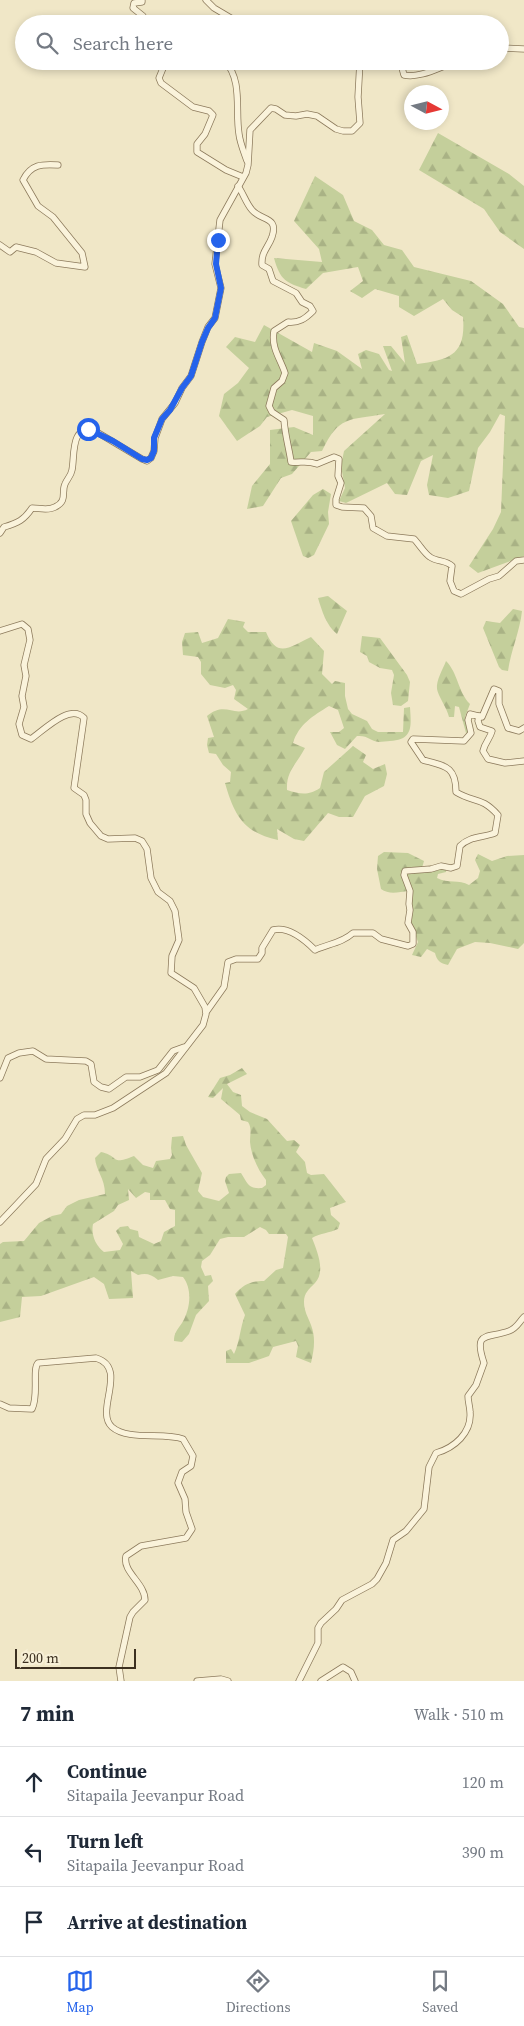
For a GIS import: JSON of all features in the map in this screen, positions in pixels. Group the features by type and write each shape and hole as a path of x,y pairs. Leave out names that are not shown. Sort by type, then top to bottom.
{"street":[{"path":"142,0 142,2 134,3 132,8 142,15"},
{"path":"206,0 225,15"},
{"path":"509,48 524,49"},
{"path":"162,70 159,78 160,83 193,107 214,115 205,134 197,144 197,152 233,174 243,177"},
{"path":"231,70 238,96 239,134 248,165"},
{"path":"0,533 4,527 18,523 26,518 32,508 47,510 57,507 65,497 64,485 72,472 76,438 81,432 88,429 95,431 142,459 147,460 151,458 154,451 154,438 162,419 170,410 191,376 202,342 215,318 221,288 216,264 220,220 248,165 250,130 271,108 285,115 307,114 316,116 343,131 348,132 355,129 360,123 358,97 360,70"},
{"path":"403,70 404,75 409,76 434,70"},
{"path":"0,246 10,252 16,247 36,252 56,263 85,267 82,253 52,217 38,206 22,180 27,171 40,164 58,165"},
{"path":"238,186 252,210 259,216 269,220 273,225 272,236 261,258 262,265 269,269 273,281 296,293 302,302 310,306 313,311 305,319 296,323 288,322 274,331 272,340 274,350 286,373 282,381 274,388 269,406 272,412 284,420 291,462 299,463 308,460 317,464 334,457 339,459 338,476 341,483 336,498 336,505 364,508 371,516 373,528 387,536 414,539 428,556 448,562 452,566 450,581 454,591 461,594 489,579 499,576 516,561 524,560"},
{"path":"0,631 22,624 28,629 30,640 24,665 26,676 23,687 24,707 19,724 22,735 31,739 66,714 74,713 84,718 74,788 84,795 86,814 90,823 101,836 108,839 136,838 142,841 147,849 151,878 158,892 170,901 174,911 179,940 172,956 171,973 174,977 194,988 205,1007 206,1014"},
{"path":"0,1222 36,1184 42,1166 51,1153 65,1139 77,1120 84,1116 95,1115 113,1108 122,1100 138,1092 166,1073 203,1025 208,1008 224,987 228,962 236,959 258,959 262,953 262,948 273,930 278,928 290,931 293,935 306,940 315,950 344,941 353,933 373,933 381,939 408,946 413,944 413,932 408,923 410,891 404,876 405,871 431,869 441,866 451,868 458,866 460,846 472,838 485,837 495,832 498,815 489,804 478,799 465,798 456,792 454,775 446,767 423,760 411,742 413,739 464,741 471,733 468,720 470,714 482,717 494,689 499,691 499,704 508,728 519,731 524,728"},
{"path":"479,716 480,727 492,731 483,751 488,759 505,763 524,761"},
{"path":"0,1078 8,1058 19,1053 33,1052 46,1059 86,1061 91,1064 94,1082 101,1087 109,1089 126,1077 140,1077 158,1070 172,1051 186,1046"},
{"path":"299,1681 318,1643 318,1628 321,1623 336,1609 342,1600 372,1584 377,1579 386,1563 393,1540 406,1531 424,1509 429,1467 432,1459 436,1453 445,1451 464,1435 469,1424 468,1396 476,1385 484,1363 480,1352 480,1343 484,1337 490,1334 510,1331 518,1326 524,1317"},
{"path":"0,1404 10,1408 32,1409 37,1387 35,1365 38,1363 102,1359 112,1382 106,1406 109,1422 112,1427 122,1432 183,1439 193,1456 191,1466 182,1472 178,1482 185,1499 186,1512 192,1529 191,1533 186,1538 141,1546 126,1556 126,1565 143,1590 145,1600 130,1617 119,1667 121,1681"},
{"path":"321,1681 343,1667 351,1672 355,1681"},
{"path":"197,1681 221,1679 228,1681"}],"green space":[{"path":"438,133 509,174 524,186 524,249 500,232 484,209 419,170"},
{"path":"315,176 343,195 354,221 372,230 384,245 402,250 414,267 471,281 503,304 519,327 524,328 524,556 478,573 469,566 493,529 501,512 505,416 500,414 478,448 469,491 448,498 429,495 427,485 433,455 421,461 407,495 395,494 387,483 346,503 339,501 345,488 341,466 344,451 385,414 353,419 340,425 334,431 322,451 311,452 292,474 281,478 263,506 247,509 252,486 270,464 270,430 294,427 313,435 313,416 292,410 267,417 260,426 237,441 219,416 224,394 238,383 249,368 226,347 235,337 255,342 264,325 312,352 314,343 337,351 362,369 358,354 366,350 379,354 389,370 392,371 383,346 391,346 405,363 401,337 407,335 417,364 447,357 459,347 462,339 463,317 452,310 443,299 414,316 399,307 399,296 375,289 362,298 350,291 363,281 358,267 323,273 306,289 293,285 281,276 274,258 322,262 319,249 294,221"},
{"path":"323,489 331,494 328,512 329,524 314,555 308,558 303,556 291,521 313,495"},
{"path":"328,596 347,611 337,634 327,622 318,598"},
{"path":"513,609 522,611 508,671 502,670 499,667 483,628 486,621 500,623"},
{"path":"228,619 245,622 243,627 248,632 266,632 275,646 280,648 290,647 311,637 324,651 322,674 332,684 335,681 345,683 348,709 352,714 367,721 372,729 378,732 403,732 404,708 410,707 411,720 409,730 407,735 398,740 379,742 364,736 357,736 345,749 337,745 330,732 339,732 344,728 338,710 329,706 312,717 299,731 293,743 305,748 290,773 287,790 304,794 320,788 324,772 353,746 366,755 363,762 373,769 385,764 387,774 384,786 365,796 353,817 339,817 328,813 304,841 294,839 277,829 278,840 266,837 257,833 242,821 232,804 225,783 230,782 231,772 223,765 216,754 209,753 208,738 214,737 207,716 224,709 243,711 248,709 234,699 236,690 233,685 225,688 210,685 201,674 201,662 198,657 183,655 182,642 185,633 198,632 202,643 218,638"},
{"path":"362,636 380,638 407,675 410,682 408,701 401,706 393,705 391,693 394,675 392,670 380,668 369,662 367,656 360,652"},
{"path":"446,661 470,704 465,717 470,731 466,733 459,707 455,706 454,717 449,717 437,689"},
{"path":"384,852 408,853 424,861 422,868 404,870 408,891 391,893 381,889 377,869 378,856"},
{"path":"478,854 492,861 507,856 524,855 524,943 518,949 475,942 457,949 448,965 439,961 435,953 427,949 421,957 412,955 418,942 410,920 411,908 406,877 407,871 446,868 446,872 438,874 437,878 469,885 478,878 480,871 475,860"},
{"path":"242,1068 247,1074 227,1084 233,1092 241,1095 242,1106 250,1112 267,1119 287,1141 294,1140 300,1145 296,1152 305,1162 307,1173 311,1175 324,1174 346,1202 330,1208 331,1215 340,1223 338,1229 312,1238 318,1255 320,1273 315,1283 307,1291 304,1299 306,1314 314,1335 311,1363 296,1357 298,1346 296,1341 273,1347 269,1356 249,1363 226,1363 226,1351 231,1349 234,1354 245,1315 235,1294 245,1285 251,1282 264,1281 276,1270 283,1268 288,1237 286,1234 269,1234 260,1227 244,1237 220,1239 210,1255 202,1261 201,1267 205,1276 211,1275 213,1281 208,1286 209,1301 196,1315 189,1334 182,1342 174,1341 175,1334 185,1318 189,1300 188,1288 183,1277 173,1276 158,1280 151,1275 138,1275 131,1271 133,1298 109,1299 104,1284 94,1277 41,1296 22,1297 20,1317 0,1322 0,1244 3,1242 24,1241 39,1223 52,1216 61,1214 67,1206 79,1200 105,1194 104,1183 95,1158 101,1152 118,1160 134,1156 143,1165 153,1168 156,1161 170,1159 172,1155 172,1137 183,1136 202,1173 198,1191 203,1197 219,1201 229,1193 225,1181 229,1174 241,1173 249,1185 254,1188 262,1188 266,1185 266,1180 252,1152 248,1122 241,1120 240,1115 221,1099 223,1088 213,1098 208,1097 220,1078","holes":["128,1189 136,1198 145,1192 150,1193 150,1200 165,1200 170,1209 175,1210 175,1226 164,1232 161,1241 154,1244 139,1237 138,1231 130,1229 128,1226 120,1227 116,1231 123,1244 120,1250 104,1252 94,1239 93,1224 114,1211 118,1205 129,1200"]}],"route":[{"path":"88,429 95,431 142,459 147,460 151,458 154,451 154,438 162,419 170,410 191,376 202,342 215,318 221,288 216,264 218,240"}]}
